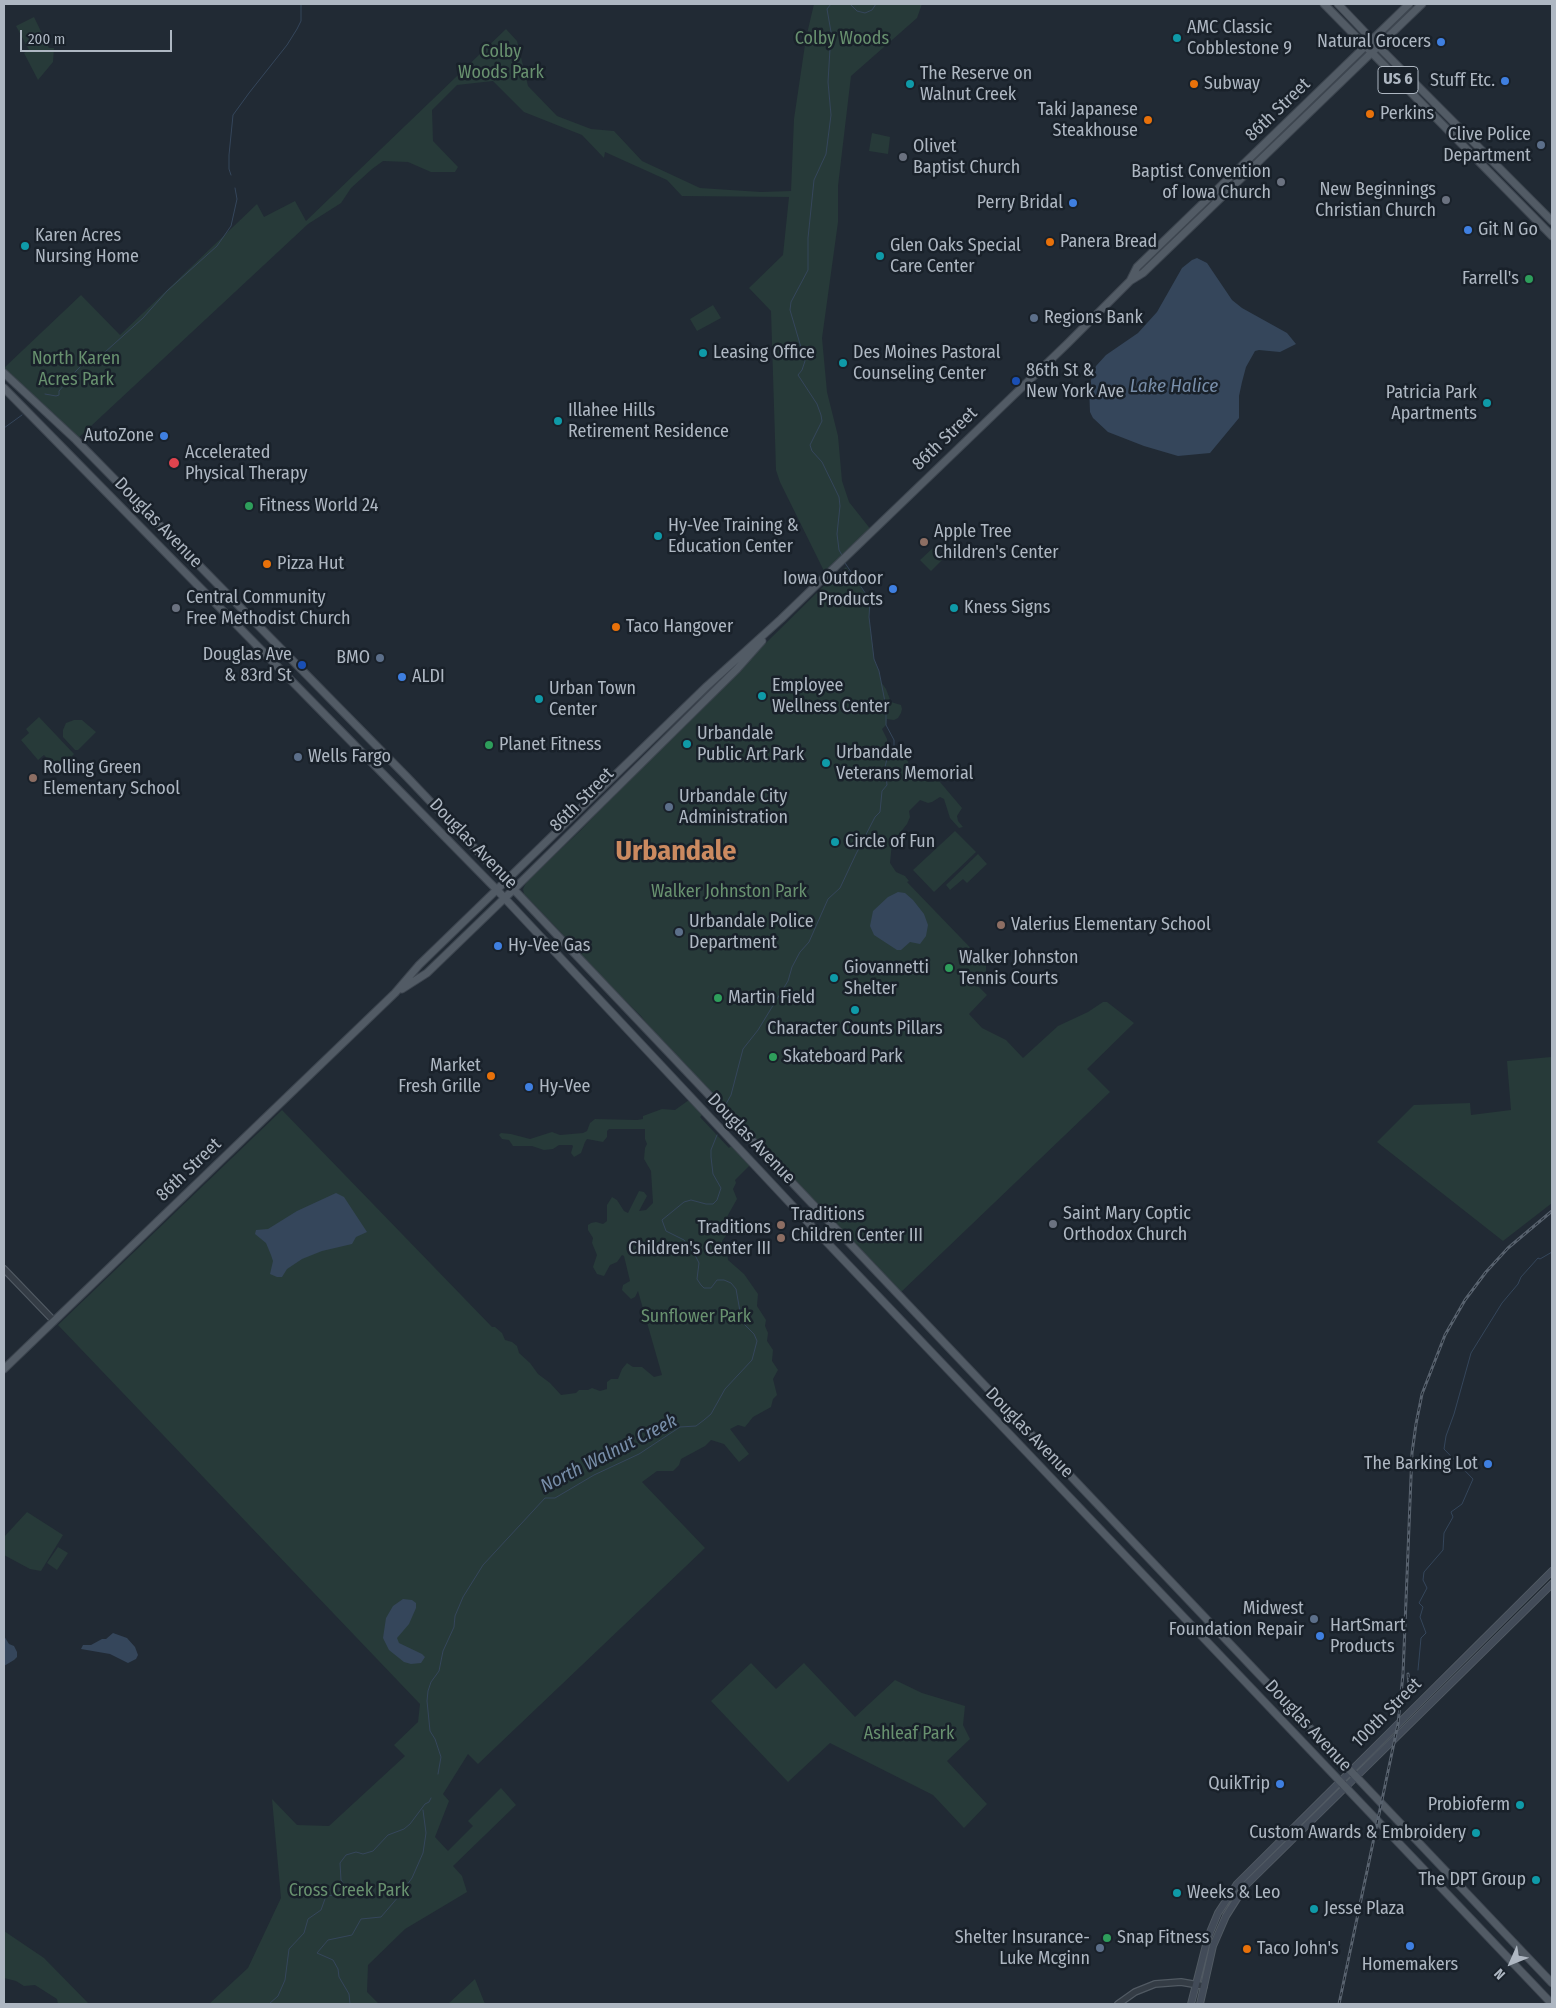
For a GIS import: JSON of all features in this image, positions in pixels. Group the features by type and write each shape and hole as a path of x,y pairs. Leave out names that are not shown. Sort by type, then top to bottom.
{"main road":[{"name":"US 6","path":"1324,4 1364,47 1552,236"},
{"name":"US 6","path":"1338,4 1552,221"},
{"name":"86th Street","path":"1130,281 1137,267 1409,4"},
{"name":"86th Street","path":"4,1369 395,994 419,965 734,660 781,619 1130,281 1143,273 1422,4"},
{"name":"Douglas Avenue","path":"4,373 81,446 407,777 1552,1983"},
{"name":"Douglas Avenue","path":"4,388 497,890 818,1233 1552,2004"},
{"name":"86th Street","path":"395,994 427,973 514,889 737,669 781,619"},
{"path":"372,762 395,782 402,782 407,777"},
{"name":"100th Street","path":"1191,2004 1208,1937 1218,1913 1229,1894 1249,1871 1552,1571"},
{"name":"100th Street","path":"1200,2004 1215,1941 1226,1916 1239,1894 1254,1876 1346,1788 1552,1584"}],"street":[{"path":"4,1269 54,1321"},
{"path":"1118,2004 1135,1992 1155,1984 1171,1982 1204,1986"}],"green space":[{"name":"Colby Woods","path":"814,4 922,4 917,18 851,76 838,186 838,222 822,338 827,392 838,436 842,481 849,502 872,531 826,575 780,482 776,470 771,311 749,288 783,255 789,197 682,196 667,180 605,152 604,158 582,135 524,112 493,81 457,85 432,110 433,141 458,167 455,172 431,172 408,162 383,161 351,188 341,203 308,224 76,440 4,373 4,368 81,295 120,335 257,204 264,217 295,201 306,221 506,29 517,41 528,86 557,116 591,129 614,131 642,161 700,188 761,192 791,191 794,119 806,38"},
{"path":"34,17 49,48 54,48 53,62 38,80 24,53 29,50 16,26"},
{"path":"872,133 890,137 888,154 869,151"},
{"path":"713,305 721,318 697,331 690,319"},
{"path":"934,547 944,558 931,571 920,560"},
{"name":"Walker Johnston Park","path":"846,567 870,600 869,617 874,659 881,682 891,702 901,705 902,709 898,718 894,720 887,719 886,725 882,729 887,739 888,752 895,753 898,751 906,757 912,772 921,780 930,782 937,780 940,782 962,808 957,816 958,821 963,827 959,828 950,818 944,799 940,797 928,803 920,800 909,811 910,817 907,824 892,843 890,863 896,872 905,876 909,881 907,882 986,964 986,975 976,984 987,995 969,1014 982,1028 1006,1040 1023,1058 1058,1026 1088,1012 1103,1002 1107,1002 1134,1023 1087,1069 1110,1092 900,1293 659,1039 641,1016 584,960 568,940 524,894 523,889 527,881 581,830 640,767 839,571 841,572"},
{"path":"39,717 74,754 58,770 44,755 38,760 21,740 29,733 26,729"},
{"path":"82,720 96,732 78,750 75,750 63,737 66,723"},
{"path":"955,831 976,852 934,892 913,870"},
{"path":"978,854 987,864 967,883 963,879 950,890 946,885"},
{"path":"1551,1057 1552,1203 1503,1241 1377,1142 1414,1105 1470,1103 1471,1115 1511,1110 1507,1061"},
{"path":"689,1100 702,1115 700,1117 729,1148 731,1146 735,1148 750,1165 735,1180 736,1183 733,1189 737,1199 724,1225 727,1234 722,1241 728,1260 744,1274 758,1294 757,1306 766,1320 767,1341 773,1350 772,1361 778,1370 773,1379 777,1395 773,1399 771,1407 753,1417 745,1427 738,1425 730,1429 749,1454 739,1462 724,1444 711,1440 705,1446 681,1459 679,1465 673,1471 657,1471 642,1482 705,1548 478,1764 468,1754 443,1794 449,1801 435,1837 448,1851 473,1826 468,1821 501,1788 516,1805 453,1866 462,1876 467,1892 405,1929 368,1965 367,1992 379,2004 209,2004 248,1968 281,1898 272,1799 297,1825 329,1826 405,1756 394,1745 418,1722 420,1704 58,1325 282,1110 492,1327 495,1327 502,1333 505,1340 517,1346 519,1353 561,1395 592,1388 600,1391 607,1389 607,1382 611,1379 618,1379 627,1363 633,1367 642,1367 654,1377 662,1375 638,1291 635,1297 631,1299 622,1290 623,1285 630,1281 624,1256 622,1255 617,1262 610,1265 604,1276 597,1274 593,1267 597,1255 592,1243 593,1238 588,1230 588,1225 591,1223 603,1224 607,1221 607,1205 612,1197 628,1213 639,1191 644,1192 647,1196 639,1211 646,1210 653,1203 651,1171 644,1159 647,1144 645,1129 609,1129 607,1137 603,1142 587,1139 581,1153 574,1157 571,1153 572,1145 559,1145 553,1149 544,1150 532,1146 513,1146 509,1140 502,1139 499,1135 501,1133 511,1134 530,1139 552,1132 560,1135 583,1133 587,1131 590,1123 595,1119 643,1119 643,1116 662,1109 675,1110"},
{"path":"27,1512 63,1535 41,1571 30,1569 4,1555 4,1537"},
{"path":"58,1547 68,1553 57,1570 47,1563"},
{"name":"Ashleaf Park","path":"751,1663 776,1689 804,1663 855,1717 895,1680 922,1693 965,1706 963,1725 970,1739 947,1761 987,1804 964,1828 933,1795 830,1743 788,1782 711,1701"},
{"path":"4,1931 44,1958 89,2004 58,2004 57,1999 35,1985 24,1986 16,1981 4,1978"},
{"path":"475,1979 485,2004 448,2004"}],"water":[{"name":"Lake Halice","path":"1197,258 1207,263 1232,300 1242,308 1287,333 1296,344 1280,352 1255,351 1246,367 1242,382 1239,396 1239,418 1210,453 1178,456 1144,446 1108,432 1093,418 1090,412 1089,386 1096,366 1106,355 1138,333 1157,312 1182,268"},
{"path":"898,892 905,893 913,900 924,914 928,925 926,936 920,944 910,942 901,950 897,950 874,935 870,926 873,911 888,897"},
{"path":"336,1193 344,1197 367,1232 356,1237 352,1244 322,1251 302,1259 287,1269 282,1277 270,1274 273,1261 266,1243 255,1234 256,1230 268,1229 297,1211"},
{"path":"403,1599 412,1600 416,1603 416,1608 409,1624 397,1638 399,1643 425,1657 421,1663 411,1664 404,1662 389,1650 383,1638 386,1618 393,1606"},
{"path":"113,1633 127,1638 135,1647 138,1655 136,1659 128,1663 110,1654 81,1649 83,1645 91,1645 106,1639"},
{"path":"4,1636 9,1644 14,1646 17,1657 4,1666"}],"waterway":[{"path":"231,175 229,155 233,115 287,45 297,29 301,21 301,4"},
{"name":"North Walnut Creek","path":"831,4 827,9 831,32 828,82 831,115 826,154 814,180 808,238 808,270 791,302 790,310 805,361 798,375 817,404 822,421 810,445 812,451 822,462 839,497 837,534 839,550 843,557"},
{"name":"North Walnut Creek","path":"850,4 857,11 865,13 872,10 876,4"},
{"path":"45,394 59,395 59,391 82,365 89,365 95,361 143,318 167,291 217,246 231,226 237,199 235,188"},
{"path":"4,428 22,415"},
{"name":"North Walnut Creek","path":"726,1104 731,1095 743,1049 758,1030 788,981 792,967 800,952 809,942 828,899 840,888 875,817 880,812 882,791 887,785 885,767 887,759 894,751 894,740 886,725 886,707 879,671 874,659 869,617 870,600 845,563"},
{"name":"North Walnut Creek","path":"438,1774 441,1757 430,1731 428,1691 431,1682 439,1671 443,1651 454,1627 455,1616 463,1597 483,1565 545,1498 555,1498 594,1475 639,1454 680,1427 696,1426 704,1420 711,1414 725,1389 752,1360 757,1341 741,1317 736,1289 731,1283 724,1280 717,1280 711,1288 704,1288 697,1279 699,1263 694,1253 684,1240 666,1231 662,1220 684,1202 691,1200 713,1204 717,1200 721,1188 713,1174 711,1157 711,1150 717,1135"},
{"path":"1418,1670 1421,1638 1426,1633 1420,1617 1423,1607 1419,1603 1427,1588 1423,1580 1424,1572 1443,1550 1444,1533 1453,1517 1451,1512 1462,1504 1473,1479 1444,1449 1446,1436 1471,1353 1502,1303 1518,1284 1521,1277 1538,1258 1540,1259 1552,1252"},
{"name":"North Walnut Creek","path":"269,2004 278,1996 285,1980 289,1949 304,1933 308,1919 321,1910 326,1896 342,1894 343,1883 341,1880 340,1863 346,1855 356,1852 363,1854 373,1851 388,1835 404,1829 410,1824 431,1798"},
{"path":"350,2004 349,1994 339,1977 338,1969 333,1960 317,1953 328,1940 352,1935 361,1919 381,1917 399,1896 412,1878 423,1853 426,1833 423,1810"}],"railway":[{"path":"1339,2004 1398,1724 1403,1674 1412,1453 1422,1394 1445,1335 1465,1300 1486,1272 1508,1248 1552,1211"},
{"path":"1408,1674 1410,1698"}],"place":[{"name":"AMC Classic Cobblestone 9","path":"1177,38"},
{"name":"Natural Grocers","path":"1441,42"},
{"name":"Stuff Etc.","path":"1505,81"},
{"name":"The Reserve on Walnut Creek","path":"910,84"},
{"name":"Subway","path":"1194,84"},
{"name":"Perkins","path":"1370,114"},
{"name":"Taki Japanese Steakhouse","path":"1148,120"},
{"name":"Clive Police Department","path":"1541,145"},
{"name":"Olivet Baptist Church","path":"903,157"},
{"name":"Baptist Convention of Iowa Church","path":"1281,182"},
{"name":"New Beginnings Christian Church","path":"1446,200"},
{"name":"Perry Bridal","path":"1073,203"},
{"name":"Git N Go","path":"1468,230"},
{"name":"Panera Bread","path":"1050,242"},
{"name":"Karen Acres Nursing Home","path":"25,246"},
{"name":"Glen Oaks Special Care Center","path":"880,256"},
{"name":"Farrell's","path":"1529,279"},
{"name":"Regions Bank","path":"1034,318"},
{"name":"Leasing Office","path":"703,353"},
{"name":"Des Moines Pastoral Counseling Center","path":"843,363"},
{"name":"86th St & New York Ave","path":"1016,381"},
{"name":"Patricia Park Apartments","path":"1487,403"},
{"name":"Illahee Hills Retirement Residence","path":"558,421"},
{"name":"AutoZone","path":"164,436"},
{"name":"Accelerated Physical Therapy","path":"174,463"},
{"name":"Fitness World 24","path":"249,506"},
{"name":"Hy-Vee Training & Education Center","path":"658,536"},
{"name":"Apple Tree Children's Center","path":"924,542"},
{"name":"Pizza Hut","path":"267,564"},
{"name":"Iowa Outdoor Products","path":"893,589"},
{"name":"Central Community Free Methodist Church","path":"176,608"},
{"name":"Kness Signs","path":"954,608"},
{"name":"Taco Hangover","path":"616,627"},
{"name":"BMO","path":"380,658"},
{"name":"Douglas Ave & 83rd St","path":"302,665"},
{"name":"ALDI","path":"402,677"},
{"name":"Employee Wellness Center","path":"762,696"},
{"name":"Urban Town Center","path":"539,699"},
{"name":"Urbandale Public Art Park","path":"687,744"},
{"name":"Planet Fitness","path":"489,745"},
{"name":"Wells Fargo","path":"298,757"},
{"name":"Urbandale Veterans Memorial","path":"826,763"},
{"name":"Rolling Green Elementary School","path":"33,778"},
{"name":"Urbandale City Administration","path":"669,807"},
{"name":"Circle of Fun","path":"835,842"},
{"name":"Valerius Elementary School","path":"1001,925"},
{"name":"Urbandale Police Department","path":"679,932"},
{"name":"Hy-Vee Gas","path":"498,946"},
{"name":"Walker Johnston Tennis Courts","path":"949,968"},
{"name":"Giovannetti Shelter","path":"834,978"},
{"name":"Martin Field","path":"718,998"},
{"name":"Character Counts Pillars","path":"855,1010"},
{"name":"Skateboard Park","path":"773,1057"},
{"name":"Market Fresh Grille","path":"491,1076"},
{"name":"Hy-Vee","path":"529,1087"},
{"name":"Saint Mary Coptic Orthodox Church","path":"1053,1224"},
{"name":"Traditions Children Center III","path":"781,1225"},
{"name":"Traditions Children's Center III","path":"781,1238"},
{"name":"The Barking Lot","path":"1488,1464"},
{"name":"Midwest Foundation Repair","path":"1314,1619"},
{"name":"HartSmart Products","path":"1320,1636"},
{"name":"QuikTrip","path":"1280,1784"},
{"name":"Probioferm","path":"1520,1805"},
{"name":"Custom Awards & Embroidery","path":"1476,1833"},
{"name":"The DPT Group","path":"1536,1880"},
{"name":"Weeks & Leo","path":"1177,1893"},
{"name":"Jesse Plaza","path":"1314,1909"},
{"name":"Snap Fitness","path":"1107,1938"},
{"name":"Homemakers","path":"1410,1946"},
{"name":"Shelter Insurance- Luke Mcginn","path":"1100,1948"},
{"name":"Taco John's","path":"1247,1949"}],"district":[{"name":"Urbandale","path":"676,852"}],"park label":[{"name":"Colby Woods Park","path":"501,62"},
{"name":"North Karen Acres Park","path":"76,369"},
{"name":"Sunflower Park","path":"696,1317"},
{"name":"Cross Creek Park","path":"349,1891"}]}
